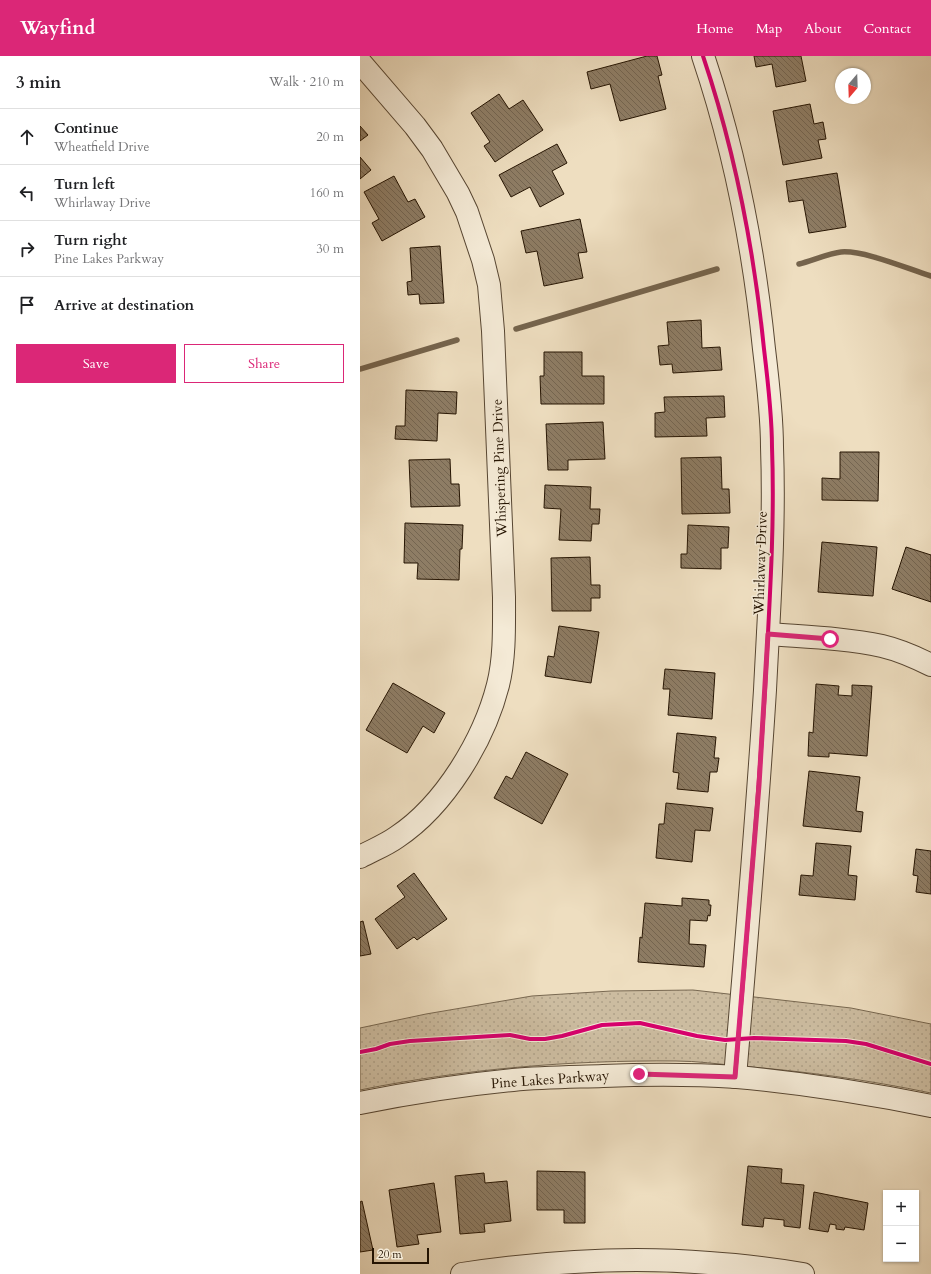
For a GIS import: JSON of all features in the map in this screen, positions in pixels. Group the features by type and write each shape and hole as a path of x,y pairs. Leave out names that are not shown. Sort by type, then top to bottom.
{"street":[{"name":"Whirlaway Drive","path":"704,56 723,122 752,257 761,315 770,405 772,446 772,564 768,634 759,785 735,1077"},
{"name":"Whispering Pine Drive","path":"360,62 415,126 432,149 458,193 467,212 483,260 489,285 493,330 504,597 503,643 498,685 480,735 466,761 452,782 414,823 398,836 360,857"},
{"path":"768,634 830,639 882,646 904,653 931,665"},
{"name":"Pine Lakes Parkway","path":"360,1103 435,1090 507,1081 639,1074 735,1077 833,1088 931,1106"},
{"path":"462,1274 519,1266 645,1260 708,1263 803,1274"}],"shaded area":[{"path":"693,990 851,1008 931,1024 931,1093 812,1073 676,1061 597,1062 517,1067 438,1076 360,1090 360,1028 426,1014 532,996 611,991"}],"building":[{"path":"647,56 657,56 662,75 658,76 666,109 620,121 610,84 591,89 587,72"},
{"path":"754,56 801,56 806,81 776,87 772,64 756,67"},
{"path":"499,94 509,109 523,100 543,130 495,162 484,146 490,142 471,113"},
{"path":"810,104 814,124 823,122 826,139 818,140 822,158 783,165 773,111"},
{"path":"360,126 368,135 360,141"},
{"path":"557,144 567,163 552,171 564,194 540,207 530,187 511,197 499,175"},
{"path":"360,157 371,170 360,179"},
{"path":"837,173 846,227 809,233 803,200 789,202 786,181"},
{"path":"394,176 408,202 415,199 425,217 382,241 372,223 379,219 364,192"},
{"path":"580,219 587,252 578,253 583,278 544,286 537,251 526,253 521,231"},
{"path":"440,246 444,303 420,304 419,294 408,295 407,282 412,281 410,248"},
{"path":"701,320 702,348 720,347 722,370 673,373 672,364 660,365 658,346 669,345 667,322"},
{"path":"544,352 582,352 582,376 604,376 604,404 541,404 540,376 544,376"},
{"path":"406,390 457,392 456,414 438,413 437,441 395,439 396,426 405,426"},
{"path":"724,396 725,417 706,418 707,436 655,437 655,413 665,412 664,397"},
{"path":"603,422 605,459 568,460 568,470 548,470 546,424"},
{"path":"840,452 879,452 878,501 822,500 822,478 840,479"},
{"path":"721,457 722,489 729,489 730,513 682,514 681,458"},
{"path":"450,459 451,484 459,484 460,506 411,507 409,460"},
{"path":"545,485 591,487 590,509 600,509 599,524 592,524 591,541 559,540 561,509 544,508"},
{"path":"405,523 463,525 462,549 460,549 459,580 417,579 418,563 404,563"},
{"path":"688,525 729,527 728,548 721,548 721,569 681,568 681,554 687,554"},
{"path":"822,542 877,547 873,596 818,592"},
{"path":"906,547 931,555 931,602 892,589"},
{"path":"590,557 591,585 600,585 600,598 591,598 591,611 552,611 551,558"},
{"path":"559,626 599,632 591,683 545,676 548,656 554,657"},
{"path":"665,669 715,673 712,719 668,715 670,689 663,689"},
{"path":"393,683 445,713 434,733 423,726 407,753 366,730"},
{"path":"816,684 839,686 838,695 852,696 852,685 872,686 867,756 829,753 829,757 808,756 809,732 813,733"},
{"path":"677,733 716,737 714,758 719,758 717,772 710,772 708,792 677,789 679,773 673,772"},
{"path":"526,752 568,774 542,824 494,798 506,776 512,779"},
{"path":"809,771 860,777 856,811 863,812 861,832 803,826"},
{"path":"666,803 713,808 710,831 695,830 692,862 656,858 659,824 664,824"},
{"path":"816,843 851,846 848,875 857,876 855,900 799,895 801,875 813,876"},
{"path":"916,849 931,851 931,894 916,892 918,876 913,875"},
{"path":"414,873 447,919 417,940 414,937 397,949 375,919 405,897 397,886"},
{"path":"682,898 709,900 709,905 711,905 710,916 708,915 707,921 690,920 689,944 706,945 704,967 638,962 645,903 682,906"},
{"path":"363,921 371,954 360,956 360,922"},
{"path":"748,1166 782,1169 781,1183 804,1185 800,1228 784,1226 784,1220 764,1218 763,1227 742,1225"},
{"path":"537,1171 585,1172 585,1223 564,1223 564,1210 537,1210"},
{"path":"484,1173 485,1183 507,1181 511,1221 484,1224 485,1232 460,1234 455,1176"},
{"path":"434,1183 441,1232 417,1235 419,1244 397,1247 389,1190"},
{"path":"814,1192 868,1203 864,1230 845,1227 844,1230 836,1229 836,1225 830,1224 828,1232 809,1229"},
{"path":"362,1201 373,1250 360,1252 360,1202"}],"waterway":[{"path":"799,264 826,255 851,252 874,257 931,276"},
{"path":"516,329 717,269"},
{"path":"360,369 457,340"}],"cycle path":[{"path":"703,56 725,128 749,238 760,312 770,398 772,435 772,539 765,690 755,835 735,1077"},
{"path":"360,1052 376,1049 390,1044 410,1041 510,1035 530,1039 545,1039 602,1025 640,1023 697,1036 725,1040 754,1038 846,1041 866,1044 931,1064"}],"route":[{"path":"639,1074 735,1077 759,785 768,634 830,639"}]}
